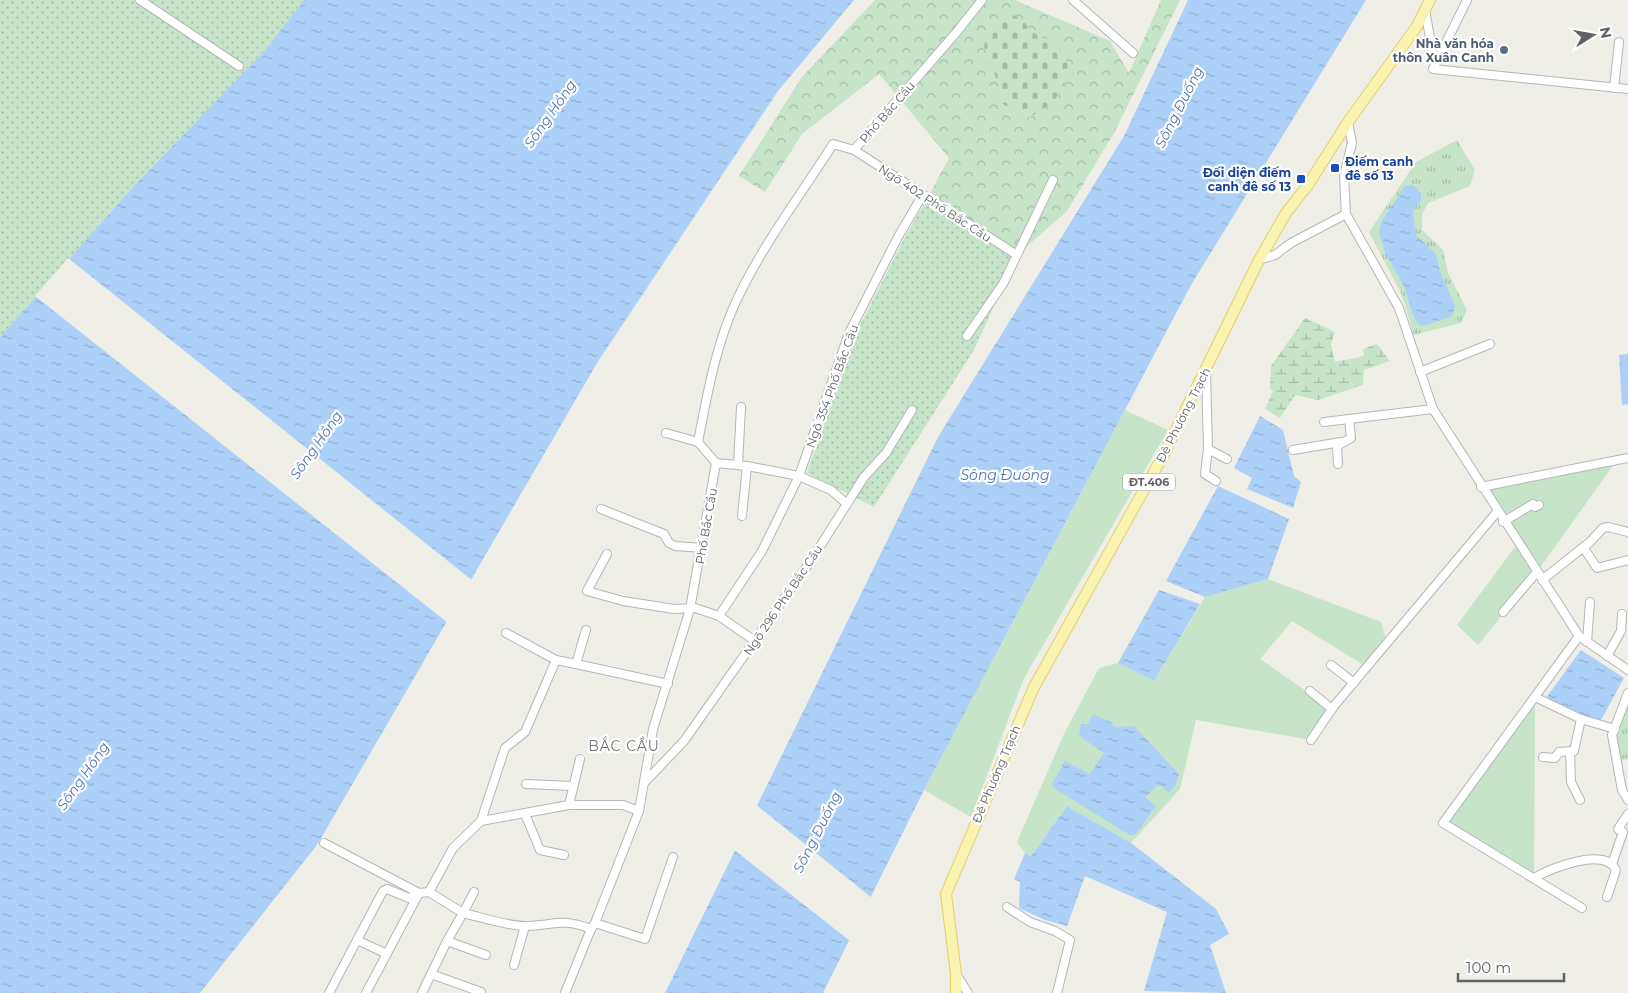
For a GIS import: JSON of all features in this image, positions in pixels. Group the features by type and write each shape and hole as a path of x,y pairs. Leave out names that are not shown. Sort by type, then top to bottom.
{"main road":[{"name":"Đê Phương Trạch","path":"956,993 956,974 946,894 1034,687 1164,454 1259,260 1286,213 1308,185 1348,122 1417,26 1430,0"}],"street":[{"path":"140,0 239,66"},
{"name":"Phố Bắc Cầu","path":"698,442 723,334 747,279 778,225 833,144 854,150 955,34 982,0"},
{"path":"1073,0 1133,53"},
{"path":"1467,0 1432,69 1628,89"},
{"path":"1425,10 1435,65"},
{"path":"1614,88 1618,42"},
{"path":"1348,122 1352,143 1344,176 1346,214 1399,308 1433,409 1503,522 1579,636 1628,670"},
{"name":"Ngõ 402 Phố Bắc Cầu","path":"854,150 922,196 1017,255"},
{"path":"967,336 1003,284 1053,180"},
{"name":"Ngõ 354 Phố Bắc Cầu","path":"720,616 762,551 799,476 849,334 898,237 922,196"},
{"path":"1259,260 1275,255 1291,243 1346,214"},
{"path":"1420,372 1490,344"},
{"path":"1206,371 1208,449 1204,471 1216,480"},
{"path":"738,465 741,408"},
{"path":"1324,422 1433,409"},
{"name":"Ngõ 296 Phố Bắc Cầu","path":"645,782 684,741 755,641 869,470 886,453 912,410"},
{"path":"1293,450 1341,442 1351,438 1349,419"},
{"path":"666,433 698,442 716,463 747,466 799,476 831,490 847,504"},
{"path":"1338,464 1337,446 1341,442"},
{"path":"1208,449 1227,459"},
{"path":"1481,487 1628,458"},
{"name":"Phố Bắc Cầu","path":"565,993 639,811 653,729 690,609 703,548 716,463"},
{"path":"742,516 747,466"},
{"path":"1503,522 1533,504 1535,507 1539,505"},
{"path":"600,509 664,534 668,543 675,546 703,548"},
{"path":"1311,740 1332,709 1497,512"},
{"path":"1542,580 1583,548 1605,527 1628,532"},
{"path":"1583,548 1597,568 1628,560"},
{"path":"607,554 587,591 622,601 695,608 720,616 755,641"},
{"path":"1503,612 1537,572"},
{"path":"1587,642 1590,602"},
{"path":"1607,656 1621,631 1622,614"},
{"path":"576,664 586,630"},
{"path":"506,633 556,660 668,684"},
{"path":"1579,636 1443,823 1582,908"},
{"path":"429,892 453,848 480,821 505,748 525,732 556,660"},
{"path":"1331,665 1354,683"},
{"path":"1310,692 1332,709"},
{"path":"1628,693 1612,735 1622,790 1628,800"},
{"path":"1535,697 1581,719 1615,728"},
{"path":"1544,757 1556,758 1559,752 1570,751 1576,748 1581,719"},
{"path":"1570,751 1571,782 1580,800"},
{"path":"568,805 580,759"},
{"path":"526,784 572,786"},
{"path":"480,821 568,805 623,805 639,811"},
{"path":"525,814 540,850 564,855"},
{"path":"1607,896 1616,873 1612,864 1623,832 1618,829 1628,814"},
{"path":"324,843 417,892 429,892 463,913 525,926 555,922 574,922 645,940 673,857"},
{"path":"1534,878 1561,865 1595,860 1612,864"},
{"path":"329,993 383,891 387,889 410,898 413,898 417,892"},
{"path":"366,993 417,892"},
{"path":"422,993 447,941 474,892"},
{"path":"1007,907 1030,922 1055,931 1070,940 1057,993"},
{"path":"514,965 525,926"},
{"path":"357,940 386,954"},
{"path":"447,941 486,955"},
{"path":"431,974 481,992"},
{"path":"956,974 968,993"}],"green space":[{"path":"0,0 304,0 266,49 133,187 0,337"},
{"path":"875,0 1015,0 1110,41 1129,73 1161,0 1180,0 1114,133 1067,211 1017,255 927,199 949,158 879,74 802,134 765,192 739,176 802,77"},
{"path":"1007,15 1018,17 1037,35 1053,40 1074,74 1069,76 1053,103 1028,118 1001,103 998,83 984,47 986,37"},
{"path":"1457,140 1475,170 1470,186 1428,203 1422,214 1422,230 1443,250 1448,273 1467,310 1461,323 1414,335 1401,293 1369,232 1416,162"},
{"path":"927,199 1017,255 974,350 874,507 807,473 855,335 906,235"},
{"path":"1305,318 1335,332 1331,344 1335,362 1364,356 1363,349 1377,344 1390,361 1364,370 1363,385 1318,400 1295,395 1280,418 1265,409 1273,391 1270,388 1271,366"},
{"path":"1125,410 1168,430 1024,678 971,817 924,790"},
{"path":"1617,460 1537,572 1478,645 1457,625 1518,543 1481,487"},
{"path":"1268,579 1381,622 1387,643 1367,667 1292,621 1260,659 1332,709 1311,740 1196,720 1180,789 1131,843 1067,806 1031,856 1025,853 1017,842 1064,734 1099,668 1118,663 1154,681 1205,597"},
{"path":"1628,693 1628,759 1617,761 1612,735"},
{"path":"1535,697 1534,878 1443,823"}],"water":[{"name":"Sông Hồng","path":"304,0 854,0 778,91 597,363 317,845 200,993 0,993 0,337 133,187 266,49"},
{"name":"Sông Đuống","path":"1188,0 1366,0 1191,285 924,790 823,993 665,993 938,437 1124,136"},
{"path":"1413,185 1421,193 1421,200 1413,211 1415,234 1436,254 1440,271 1455,306 1452,316 1424,326 1418,324 1413,315 1404,286 1385,252 1379,232 1381,222 1405,186"},
{"path":"1628,354 1628,404 1622,405 1619,355"},
{"path":"1260,416 1283,430 1294,476 1301,482 1293,508 1247,489 1252,478 1234,468"},
{"path":"1218,486 1289,519 1268,579 1205,597 1166,581"},
{"path":"1159,590 1200,604 1154,681 1118,663"},
{"path":"1581,650 1624,678 1600,722 1546,698"},
{"path":"1093,714 1111,722 1115,727 1134,726 1179,774 1175,786 1168,793 1162,786 1157,786 1145,797 1156,806 1136,834 1131,836 1054,788 1052,784 1065,761 1090,774 1104,753 1079,736 1081,724 1088,724"},
{"path":"1067,806 1131,843 1216,909 1229,934 1210,945 1226,993 1144,991 1167,912 1085,876 1067,926 1045,920 1019,908 1020,882 1014,879 1025,853 1031,856"}],"pier":[{"path":"68,258 473,581 448,623 35,296"},
{"path":"755,804 872,898 850,941 733,849"}],"place":[{"name":"Nhà văn hóa thôn Xuân Canh","path":"1504,50"},
{"name":"Điếm canh đê số 13","path":"1335,168"},
{"name":"Đối diện điếm canh đê số 13","path":"1301,179"}],"district":[{"name":"BẮC CẦU","path":"624,746"}]}
